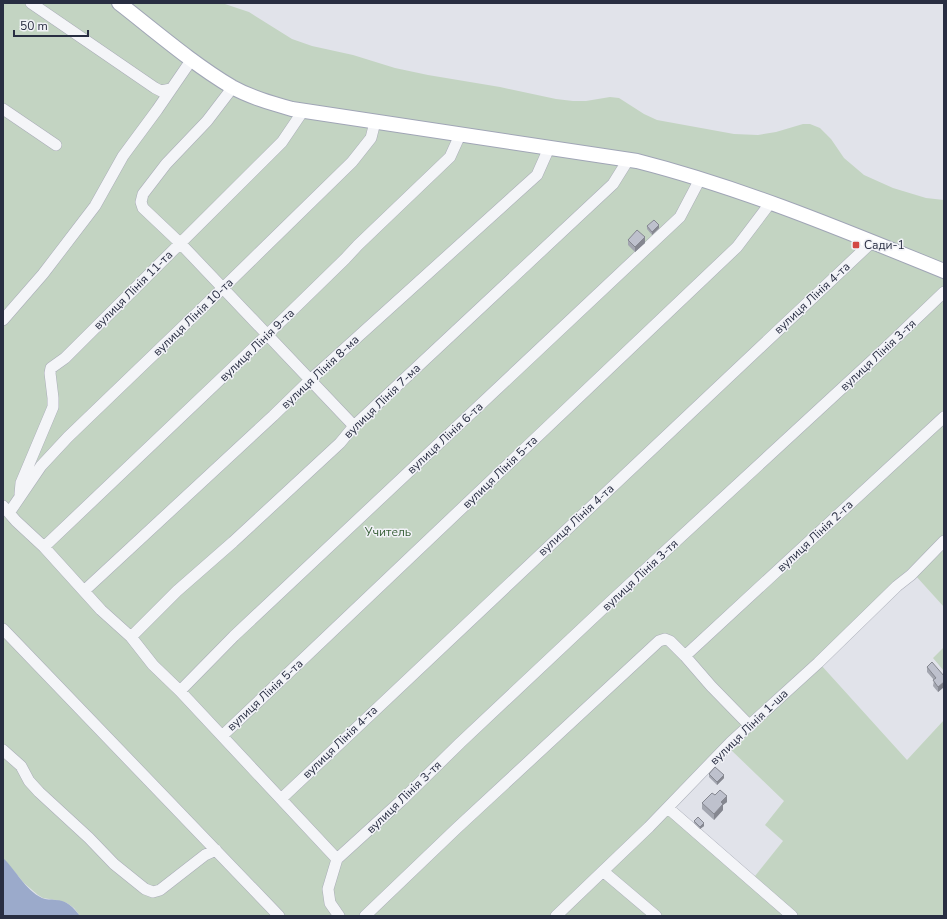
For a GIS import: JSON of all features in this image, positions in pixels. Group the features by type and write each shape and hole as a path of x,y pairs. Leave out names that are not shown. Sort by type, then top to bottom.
{"main road":[{"path":"119,3 192,59 233,87 266,102 303,111 628,160 679,172 771,202 944,271"}],"lane":[{"path":"31,3 155,88 161,91 171,89"},
{"path":"3,320 43,274 95,206 123,156 192,59"},
{"path":"233,87 207,121 166,164 143,194 141,202 143,208 180,243 354,426"},
{"path":"3,109 56,145"},
{"name":"вулиця Лінія 11-та","path":"20,497 21,483 53,407 50,373 51,368 65,358 282,142 303,111"},
{"name":"вулиця Лінія 10-та","path":"6,510 20,497 41,466 68,437 352,162 371,138 375,122"},
{"name":"вулиця Лінія 9-та","path":"44,547 267,335 450,157 460,134"},
{"name":"вулиця Лінія 8-ма","path":"84,591 268,421 310,380 537,175 549,148"},
{"name":"вулиця Лінія 7-ма","path":"131,637 177,591 340,444 354,426 614,184 628,160"},
{"name":"вулиця Лінія 6-та","path":"180,691 240,631 680,217 700,179"},
{"name":"вулиця Лінія 5-та","path":"222,736 737,247 771,202"},
{"name":"вулиця Лінія 4-та","path":"280,799 872,242"},
{"name":"вулиця Лінія 3-тя","path":"337,859 404,799 460,743 592,619 877,356 944,292"},
{"name":"вулиця Лінія 2-га","path":"685,656 944,417"},
{"path":"6,510 44,547 101,610 131,637 153,664 337,859 328,889 330,903 339,916"},
{"name":"вулиця Лінія 1-ша","path":"556,916 604,872 731,742 818,663 897,586 911,575 944,541"},
{"path":"3,629 279,916"},
{"path":"365,916 457,828 659,641 665,639 670,640 711,686 750,726"},
{"path":"3,750 21,766 29,781 39,792 89,838 114,864 145,889 153,892 160,890 205,855 216,850"},
{"path":"668,808 792,916"},
{"path":"604,872 656,916"}],"green space":[{"name":"Учитель","path":"3,3 111,3 180,55 189,69 193,69 263,106 640,167 765,204 944,275 944,535 662,806 751,881 783,841 765,825 784,801 729,748 821,665 907,760 944,720 944,916 80,916 74,908 67,903 43,898 24,883 3,858"},
{"path":"128,3 222,3 249,12 292,39 312,46 353,55 395,68 556,99 586,101 610,97 619,98 644,114 657,120 734,134 758,135 776,132 803,124 810,124 820,128 831,139 844,158 864,175 893,188 926,198 944,200 944,266 681,167 292,104 235,83"},
{"path":"944,546 944,607 915,575"},
{"path":"944,647 944,671 933,658"}],"water":[{"path":"3,858 26,885 36,894 44,899 63,901 72,907 80,916 3,916"}],"building":[{"path":"654,220 659,225 652,232 647,226"},
{"path":"637,230 645,237 635,247 628,240"},
{"path":"932,662 944,676 944,682 938,687 933,680 936,678 927,667"},
{"path":"715,767 724,775 717,782 709,774"},
{"path":"720,790 727,796 721,802 723,804 714,814 702,803 712,793 715,795"},
{"path":"698,817 704,823 700,827 694,821"}],"place":[{"name":"Сади-1","path":"856,245"}]}
